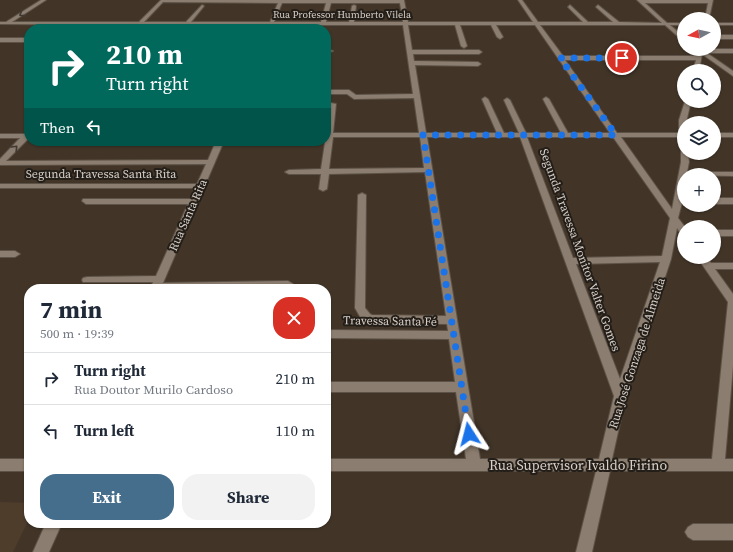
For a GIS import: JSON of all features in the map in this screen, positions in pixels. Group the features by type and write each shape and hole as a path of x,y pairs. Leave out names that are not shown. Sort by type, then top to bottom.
{"street":[{"path":"0,28 44,0"},
{"path":"140,23 163,0 329,2 402,1 474,465"},
{"path":"520,0 677,222"},
{"path":"271,23 280,1"},
{"path":"640,1 711,1 709,12"},
{"path":"640,1 677,34"},
{"path":"322,23 329,2"},
{"path":"188,23 202,6"},
{"path":"350,24 354,6"},
{"path":"570,6 587,24"},
{"path":"598,6 618,24"},
{"name":"Rua Professor Humberto Vilela","path":"0,23 677,24"},
{"path":"457,23 464,46"},
{"path":"492,24 500,37"},
{"path":"721,24 733,24"},
{"path":"721,37 733,38"},
{"path":"0,40 24,40"},
{"path":"721,51 733,51"},
{"path":"410,52 479,52"},
{"path":"708,56 733,74"},
{"path":"560,58 699,58 698,64"},
{"path":"411,63 478,64"},
{"path":"718,63 725,63"},
{"path":"331,92 349,92 354,97 416,96"},
{"path":"485,99 500,135"},
{"path":"546,99 566,135"},
{"name":"Segunda Travessa Monitor Valter Gomes","path":"507,100 523,135 620,396"},
{"path":"331,114 333,104"},
{"path":"0,136 24,135"},
{"path":"331,135 677,135"},
{"path":"721,135 733,135"},
{"path":"0,163 24,139"},
{"name":"Rua Santa Rita","path":"157,284 218,146"},
{"path":"323,189 326,146"},
{"path":"0,163 212,162"},
{"path":"288,172 428,170"},
{"path":"721,174 733,174"},
{"name":"Segunda Travessa Santa Rita","path":"0,186 201,186"},
{"path":"362,195 360,308 366,317 372,319 451,320"},
{"path":"86,201 193,202"},
{"path":"721,201 733,201"},
{"name":"Rua José Gonzaga de Almeida","path":"584,552 620,396 666,259 674,218 677,210"},
{"path":"721,233 733,233"},
{"path":"0,254 15,254"},
{"path":"570,261 666,259"},
{"path":"708,266 733,266"},
{"path":"708,266 733,301 718,465"},
{"path":"87,280 143,284"},
{"name":"Travessa Santa Fé","path":"331,334 453,335"},
{"path":"331,387 461,388"},
{"path":"0,465 24,465"},
{"name":"Rua Supervisor Ivaldo Firino","path":"331,465 733,465"},
{"path":"41,552 52,528"},
{"path":"693,532 733,532"}],"shaded area":[{"path":"0,502 24,503 25,528 13,552 0,552"}],"route":[{"path":"469,434 423,135 616,135 560,58 622,58"}]}
